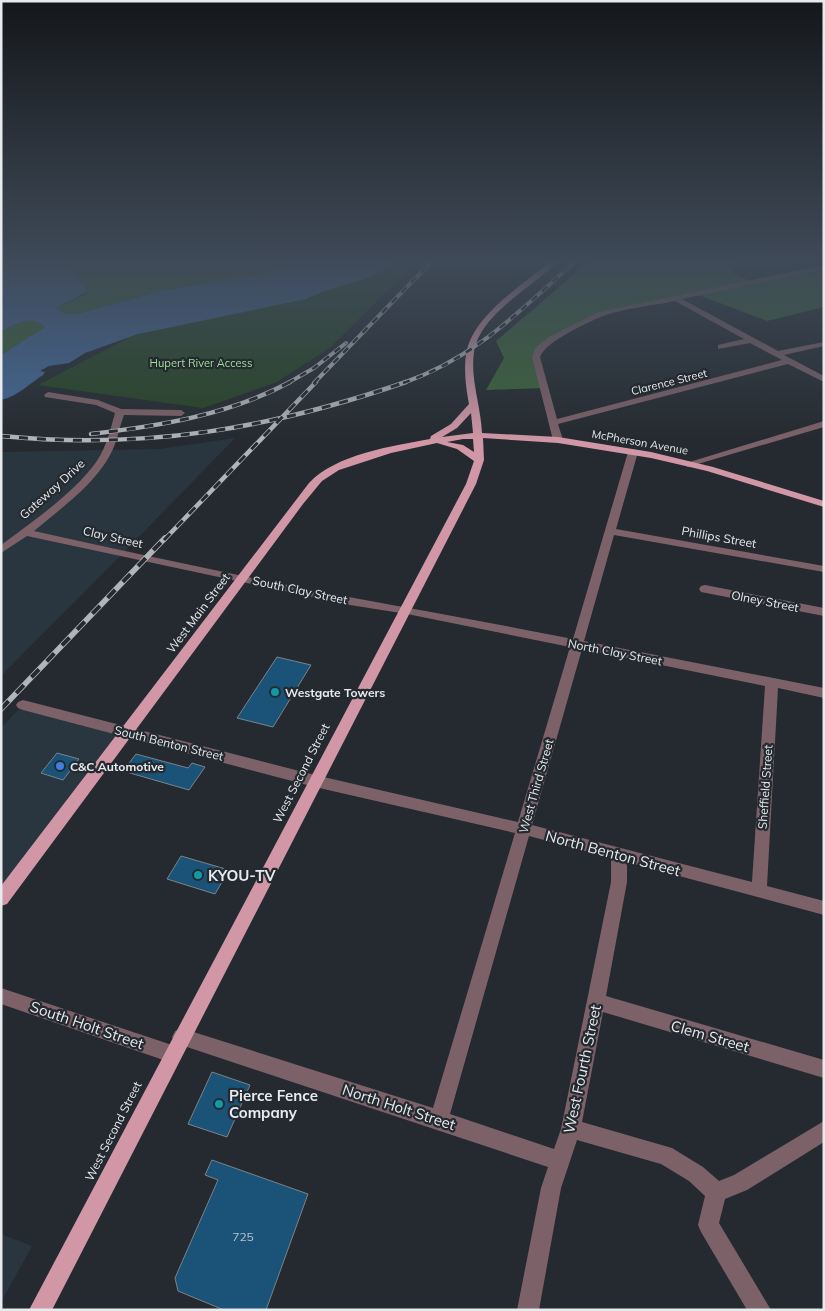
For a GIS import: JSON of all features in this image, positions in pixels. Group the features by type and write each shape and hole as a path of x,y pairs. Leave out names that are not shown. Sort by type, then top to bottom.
{"main road":[{"name":"West Second Street","path":"40,1310 176,1045 462,503 479,460 470,352 477,332 486,321"},
{"path":"421,444 454,426 473,405"},
{"name":"McPherson Avenue","path":"478,435 558,440 633,452 688,464"},
{"name":"West Main Street","path":"1,899 321,476 342,465 364,458 421,444 478,435"},
{"path":"421,444 452,444 479,460"},
{"path":"688,464 824,504"}],"street":[{"path":"558,440 536,357 539,349 571,328 586,321"},
{"path":"718,321 824,380"},
{"path":"721,347 752,340"},
{"path":"776,354 824,344"},
{"name":"Clarence Street","path":"554,422 790,361"},
{"path":"48,395 98,403 120,412 181,413"},
{"name":"Gateway Drive","path":"1,550 26,532 92,473 107,451 120,412"},
{"name":"McPherson Avenue","path":"688,464 824,424"},
{"name":"West Third Street","path":"439,1120 633,452"},
{"name":"Phillips Street","path":"610,531 824,570"},
{"name":"Clay Street","path":"26,532 195,568"},
{"name":"South Clay Street","path":"195,568 350,601 407,610"},
{"name":"Olney Street","path":"705,589 824,612"},
{"name":"North Clay Street","path":"407,610 824,693"},
{"name":"Sheffield Street","path":"759,891 772,683"},
{"name":"South Benton Street","path":"23,705 315,781"},
{"name":"North Benton Street","path":"315,781 524,829 619,856 824,908"},
{"name":"West Fourth Street","path":"528,1310 551,1188 571,1129 619,882 619,856"},
{"name":"South Holt Street","path":"1,996 176,1045"},
{"name":"Clem Street","path":"596,1002 824,1069"},
{"name":"North Holt Street","path":"176,1045 439,1120 559,1161"},
{"path":"571,1129 665,1155 696,1174 716,1192"},
{"path":"716,1192 740,1183 824,1131"},
{"path":"716,1192 708,1225 760,1310"}],"shaded area":[{"path":"235,438 1,676 1,452 160,449"},
{"path":"23,705 126,732 1,899 1,728"},
{"path":"1,1234 32,1246 1,1302"}],"green space":[{"path":"22,321 35,321 46,327 1,355 1,332"},
{"name":"Hupert River Access","path":"187,321 357,321 331,347 277,382 203,408 38,385 134,335"},
{"path":"519,321 588,321 552,339 536,357 545,388 486,390 504,358 496,341"}],"water":[{"path":"1,321 27,321 18,323 1,332"},
{"path":"34,321 200,321 138,334 85,353 69,363 49,366 40,371 45,372 43,375 13,396 1,400 1,355 45,327"}],"building":[{"name":"Westgate Towers","path":"277,657 311,665 273,727 237,718"},
{"name":"C&C Automotive","path":"57,753 79,759 63,780 41,773"},
{"path":"136,754 188,768 192,763 205,767 189,790 123,771"},
{"name":"KYOU-TV","path":"181,856 229,870 215,894 167,879"},
{"name":"Pierce Fence Company","path":"212,1072 250,1085 227,1137 188,1124"},
{"path":"212,1160 308,1194 266,1310 224,1310 178,1291 175,1278 218,1180 205,1175"}],"railway":[{"path":"314,383 374,321"},
{"path":"404,383 429,373 453,360 508,321"},
{"path":"288,383 314,368 346,343"},
{"path":"282,417 316,382"},
{"path":"91,434 168,423 218,411 243,403 288,383"},
{"path":"282,417 404,383"},
{"path":"1,436 54,440 106,440 157,437 206,432 282,417"},
{"path":"164,540 282,417"},
{"path":"1,709 165,538"}],"place":[{"name":"Westgate Towers","path":"275,692"},
{"name":"C&C Automotive","path":"60,766"},
{"name":"KYOU-TV","path":"198,875"},
{"name":"Pierce Fence Company","path":"219,1104"}]}
